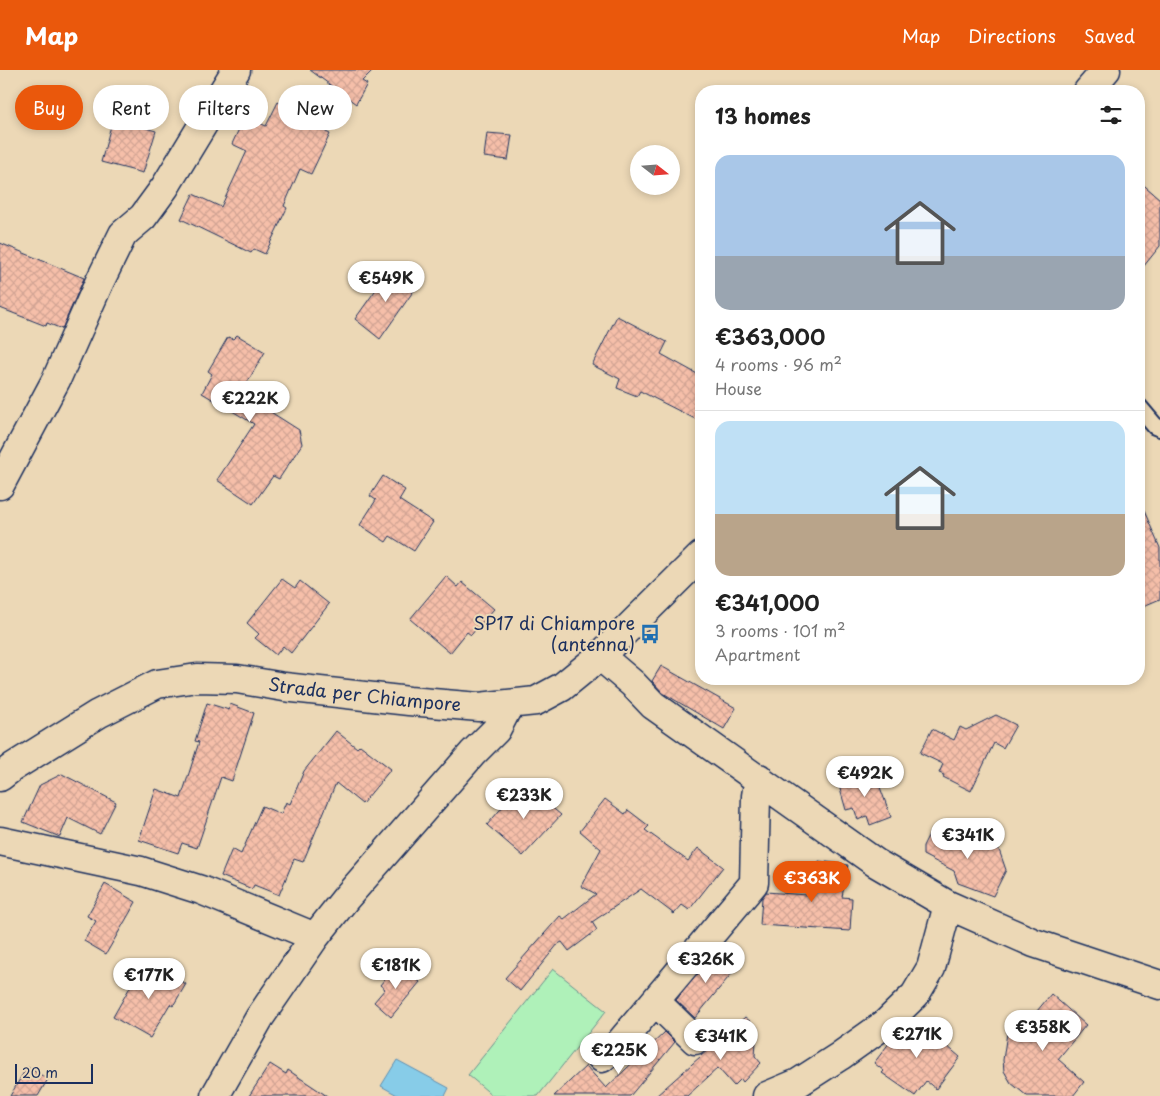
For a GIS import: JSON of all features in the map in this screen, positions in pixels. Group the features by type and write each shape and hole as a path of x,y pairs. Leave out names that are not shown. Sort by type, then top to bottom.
{"street":[{"path":"0,485 56,380 98,283 123,234 143,217 165,186 236,70"},
{"path":"1093,85 1106,70"},
{"name":"Strada per Chiampore","path":"0,777 98,714 157,684 197,678 237,678 284,687 479,707 509,705 536,700 562,687 600,656 695,562"},
{"path":"600,656 633,684 653,705 759,778 876,863 948,905 1034,943 1160,985"},
{"path":"214,1096 260,1017 346,898 460,767 496,730 509,705"},
{"path":"602,1058 618,1045 754,883 756,796 759,778"},
{"path":"0,841 141,871 201,890 316,938"},
{"path":"766,1096 798,1083 840,1056 885,1024 915,995 931,968 948,905"},
{"path":"655,1001 694,1040"}],"lane":[{"path":"1145,414 1155,426 1160,428"}],"green space":[{"path":"553,969 606,1011 538,1096 493,1096 468,1075"}],"water":[{"path":"397,1060 449,1088 445,1096 399,1096 381,1086"}],"building":[{"path":"310,70 373,70 362,81 367,84 356,104 352,101 352,85 330,85"},
{"path":"278,102 278,130 322,130 330,134 311,174 300,169 284,206 287,208 265,254 254,249 251,253 181,219 193,194 221,207 247,151 232,144 238,130 268,130 268,122"},
{"path":"110,130 156,131 143,173 101,162"},
{"path":"487,133 512,135 508,160 484,157"},
{"path":"1145,186 1160,199 1160,246 1145,265"},
{"path":"0,243 84,278 62,329 47,323 46,326 0,308"},
{"path":"392,267 417,286 380,339 355,319"},
{"path":"617,316 667,342 661,354 695,373 695,419 640,391 637,396 617,388 620,379 592,365"},
{"path":"237,335 265,352 241,393 299,430 302,444 279,479 273,476 253,504 217,480 254,424 202,393 212,374 208,371 228,337 233,339"},
{"path":"383,476 405,490 399,500 433,522 414,551 390,536 386,542 360,525 376,500 370,496"},
{"path":"1145,513 1160,548 1160,599 1145,605"},
{"path":"446,576 458,587 462,582 494,609 471,635 467,632 450,653 410,619"},
{"path":"282,579 295,588 300,581 329,604 291,653 283,646 276,655 255,638 259,634 247,623"},
{"path":"661,666 736,708 724,729 663,693 652,681"},
{"path":"207,703 229,710 230,704 254,713 232,781 221,777 197,848 182,843 178,853 139,840 156,789 181,798 199,742 195,741"},
{"path":"996,715 1016,725 1003,748 994,743 971,791 943,777 944,775 939,773 943,764 920,753 932,729 954,740 960,727 966,730"},
{"path":"336,731 357,748 360,745 391,769 362,804 336,783 303,862 294,859 279,895 254,885 252,889 221,876 232,849 241,854 262,806 281,814 286,802 290,804 304,771"},
{"path":"874,771 891,817 870,825 867,816 858,820 854,808 846,810 838,782"},
{"path":"62,774 116,802 100,834 68,818 60,837 23,822 40,785"},
{"path":"523,783 561,815 523,856 487,825"},
{"path":"605,799 625,814 628,810 649,826 645,830 688,861 698,848 723,867 689,910 682,905 674,914 641,889 592,922 597,930 569,951 562,942 558,944 520,991 505,978 560,916 564,919 596,894 581,886 601,849 580,831"},
{"path":"931,830 960,843 967,831 997,844 1006,870 993,896 958,883 954,871 923,855 923,846"},
{"path":"819,861 848,865 842,897 852,898 850,931 760,925 762,898 766,892 806,895"},
{"path":"105,884 136,902 106,954 84,941 96,921 87,916"},
{"path":"722,953 737,967 695,1018 676,1000 714,955 718,958"},
{"path":"147,962 186,984 173,1006 170,1004 150,1038 113,1017 138,973 140,975"},
{"path":"398,963 420,982 391,1017 374,1002 385,989 380,985"},
{"path":"1051,994 1086,1025 1058,1059 1084,1082 1073,1096 1027,1096 1011,1083 1004,1071 1003,1060 1009,1019 1023,1028"},
{"path":"745,1017 757,1027 755,1056 761,1063 743,1082 741,1079 734,1086 718,1068 687,1096 656,1096"},
{"path":"913,1019 960,1057 936,1089 926,1081 915,1096 882,1073 884,1071 874,1063 893,1038"},
{"path":"665,1032 675,1042 630,1096 554,1096 586,1066 606,1088"},
{"path":"270,1064 286,1074 288,1070 327,1096 249,1096"},
{"path":"27,1067 48,1079 38,1096 10,1096"}],"place":[{"name":"SP17 di Chiampore (antenna)","path":"650,634"}]}
